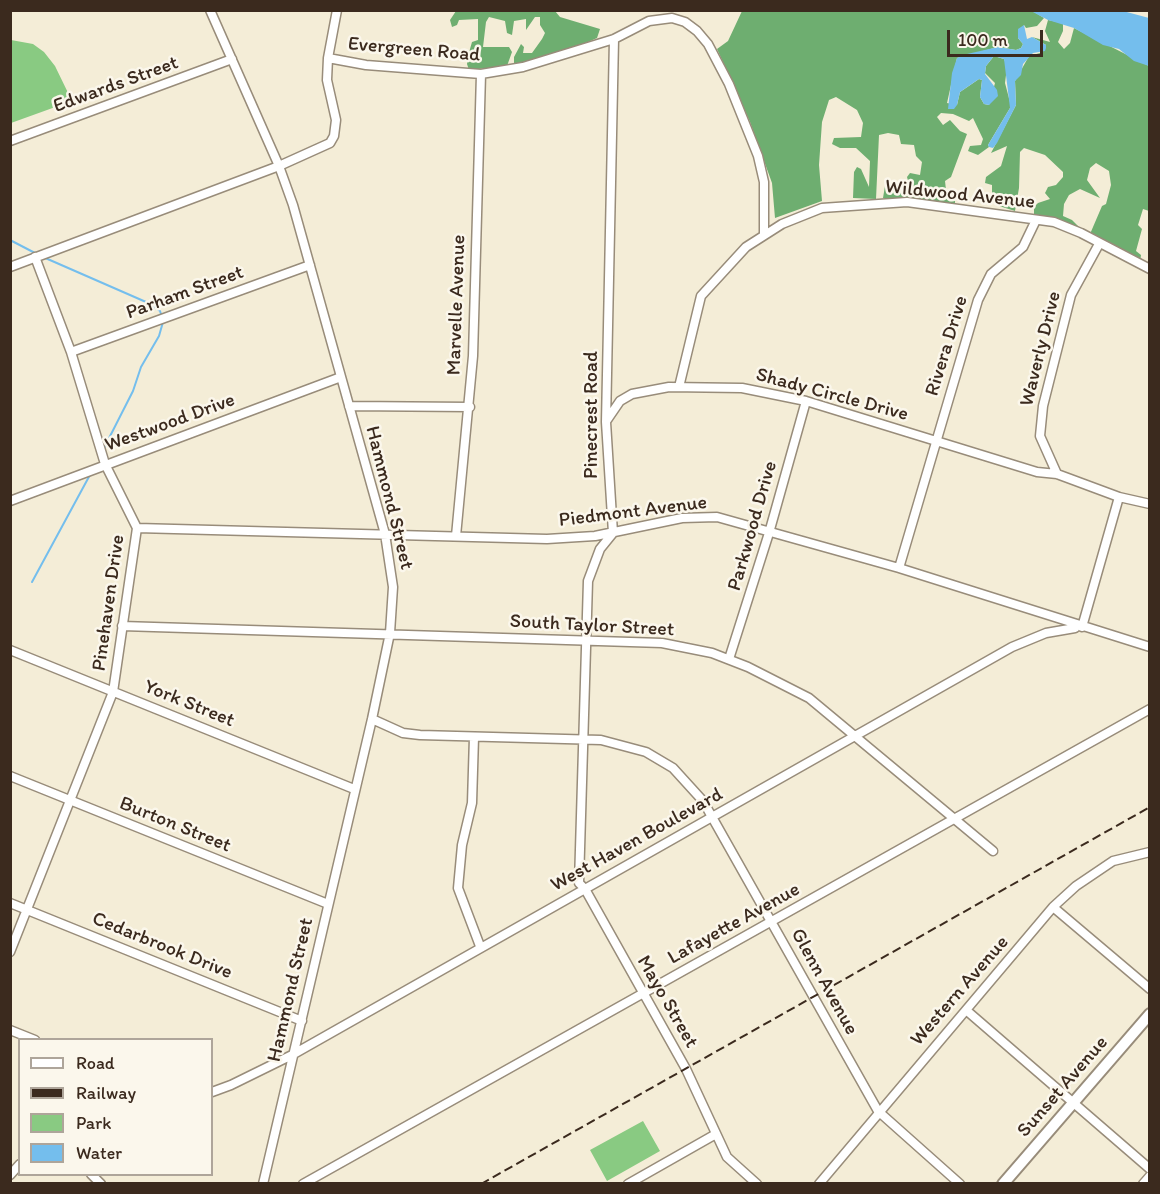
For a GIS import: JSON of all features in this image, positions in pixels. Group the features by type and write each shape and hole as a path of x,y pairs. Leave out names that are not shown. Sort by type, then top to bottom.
{"main road":[{"name":"Sunset Avenue","path":"1003,1184 1149,1014"}],"street":[{"name":"Hammond Street","path":"210,10 279,166 310,265 385,534 393,587 390,633 372,719 263,1184"},
{"name":"Evergreen Road","path":"10,267 322,148 334,136 336,120 327,80 328,58 337,10"},
{"name":"Evergreen Road","path":"328,58 366,65 481,74 523,67 614,39 649,21 672,18 685,22 698,31 708,44 729,84 758,156 764,182 764,235"},
{"name":"Pinecrest Road","path":"613,533 606,422 614,39"},
{"name":"Edwards Street","path":"10,141 232,59"},
{"name":"Marvelle Avenue","path":"456,536 470,408 481,74"},
{"name":"Wildwood Avenue","path":"680,387 701,296 733,259 764,235 782,224 822,208 890,201 1035,220 1067,226 1149,269"},
{"name":"Rivera Drive","path":"899,568 935,441 986,282 1023,247 1035,220"},
{"name":"Waverly Drive","path":"1057,474 1040,436 1043,406 1071,295 1099,244"},
{"name":"Pinehaven Drive","path":"10,952 113,692 137,528 105,464 71,352 36,257"},
{"name":"Parham Street","path":"71,352 310,265"},
{"name":"Westwood Drive","path":"10,501 341,377"},
{"name":"Shady Circle Drive","path":"606,422 620,401 632,394 680,387 742,388 806,401 1037,472 1057,474"},
{"name":"Parkwood Drive","path":"729,659 769,533 806,401"},
{"path":"349,406 470,408"},
{"path":"1057,474 1119,497 1149,504"},
{"path":"1082,627 1119,497"},
{"name":"Piedmont Avenue","path":"137,528 556,539 613,533 704,516 717,517 899,568 1149,647"},
{"path":"585,888 579,883 588,581 600,549 613,533"},
{"name":"South Taylor Street","path":"122,626 662,643 729,659 809,698 993,851"},
{"name":"West Haven Boulevard","path":"213,1092 292,1055 480,946 1012,647 1046,633 1082,627"},
{"name":"York Street","path":"10,651 354,789"},
{"name":"Lafayette Avenue","path":"303,1184 1149,709"},
{"name":"Glenn Avenue","path":"372,719 403,732 474,737 582,738 624,745 661,759 681,774 703,801 878,1112 960,1184"},
{"path":"474,737 472,803 462,845 458,888 480,946"},
{"name":"Burton Street","path":"10,776 328,904"},
{"name":"Western Avenue","path":"819,1184 1053,907 1076,886 1113,861 1125,856 1149,852"},
{"name":"Mayo Street","path":"585,888 686,1069 727,1157 757,1184"},
{"name":"Cedarbrook Drive","path":"10,903 302,1021"},
{"path":"1053,907 1149,989"},
{"path":"966,1010 1149,1169"},
{"path":"10,1030 30,1038"},
{"path":"628,1184 716,1134"},
{"path":"1143,1184 1149,1176"}],"green space":[{"path":"1031,10 1044,18 1037,26 1026,28 1024,25 1018,38 1023,44 1021,48 1016,50 998,47 957,58 947,103 957,105 960,92 979,79 982,80 980,97 984,104 989,105 995,83 985,73 986,66 994,56 1004,59 1007,67 1005,83 1010,108 988,145 989,147 978,155 968,151 970,146 981,145 983,139 973,118 969,121 953,114 941,113 937,117 943,125 950,120 960,131 967,134 951,177 945,181 946,190 955,198 955,205 883,198 885,186 910,188 907,177 910,173 920,175 922,162 916,156 914,145 901,144 899,135 888,133 879,135 876,199 853,198 854,172 857,167 861,169 869,187 870,161 856,148 840,148 832,144 834,138 861,137 863,123 857,110 836,97 829,100 822,122 819,165 822,201 775,218 772,183 750,122 717,49 728,41 742,11"},
{"path":"456,11 555,11 560,17 600,29 597,38 523,65 514,64 514,57 521,44 524,47 523,53 532,53 542,39 545,33 540,25 540,17 535,17 526,30 526,19 514,21 512,35 507,33 505,21 489,17 486,22 483,47 509,47 512,52 507,66 469,70 467,64 472,42 478,40 478,19 459,20 457,25 452,27 450,20"},
{"path":"1048,20 1063,23 1063,31 1058,42 1064,49 1070,43 1074,28 1149,66 1149,211 1143,209 1138,225 1142,229 1136,251 1141,255 1140,262 1090,234 1102,206 1106,204 1111,185 1109,171 1096,163 1090,168 1087,180 1100,198 1080,189 1069,195 1064,204 1063,216 1072,220 1080,228 1034,216 1034,207 1050,199 1045,193 1048,187 1056,185 1063,177 1063,172 1045,155 1024,148 1020,152 1019,188 1015,211 996,205 992,199 992,185 985,183 986,177 1001,166 1007,146 991,153 1016,105 1015,81 1029,56 1040,53 1046,45 1032,37 1050,42 1045,31"},
{"path":"11,40 33,44 44,52 55,66 72,101 11,123"},
{"path":"643,1121 660,1151 607,1181 590,1150"}],"water":[{"path":"1031,11 1123,11 1149,18 1149,66 1134,61 1119,49 1103,45 1074,28 1048,20"},
{"path":"1024,25 1027,39 1032,37 1046,45 1046,48 1045,51 1033,53 1023,64 1021,75 1015,81 1016,105 997,143 993,148 989,147 988,145 1010,108 1004,59 994,56 986,66 985,74 997,90 998,96 989,105 984,104 980,97 982,80 979,79 960,92 954,109 948,109 952,73 957,58 967,54 998,47 1016,50 1021,48 1023,44 1018,38 1018,29"}],"waterway":[{"path":"10,240 35,253"},
{"path":"43,257 146,302 160,311 162,317"},
{"path":"103,450 133,391 141,367 159,336 163,322"},
{"path":"32,582 91,473"}],"railway":[{"path":"481,1184 1150,807"}]}
